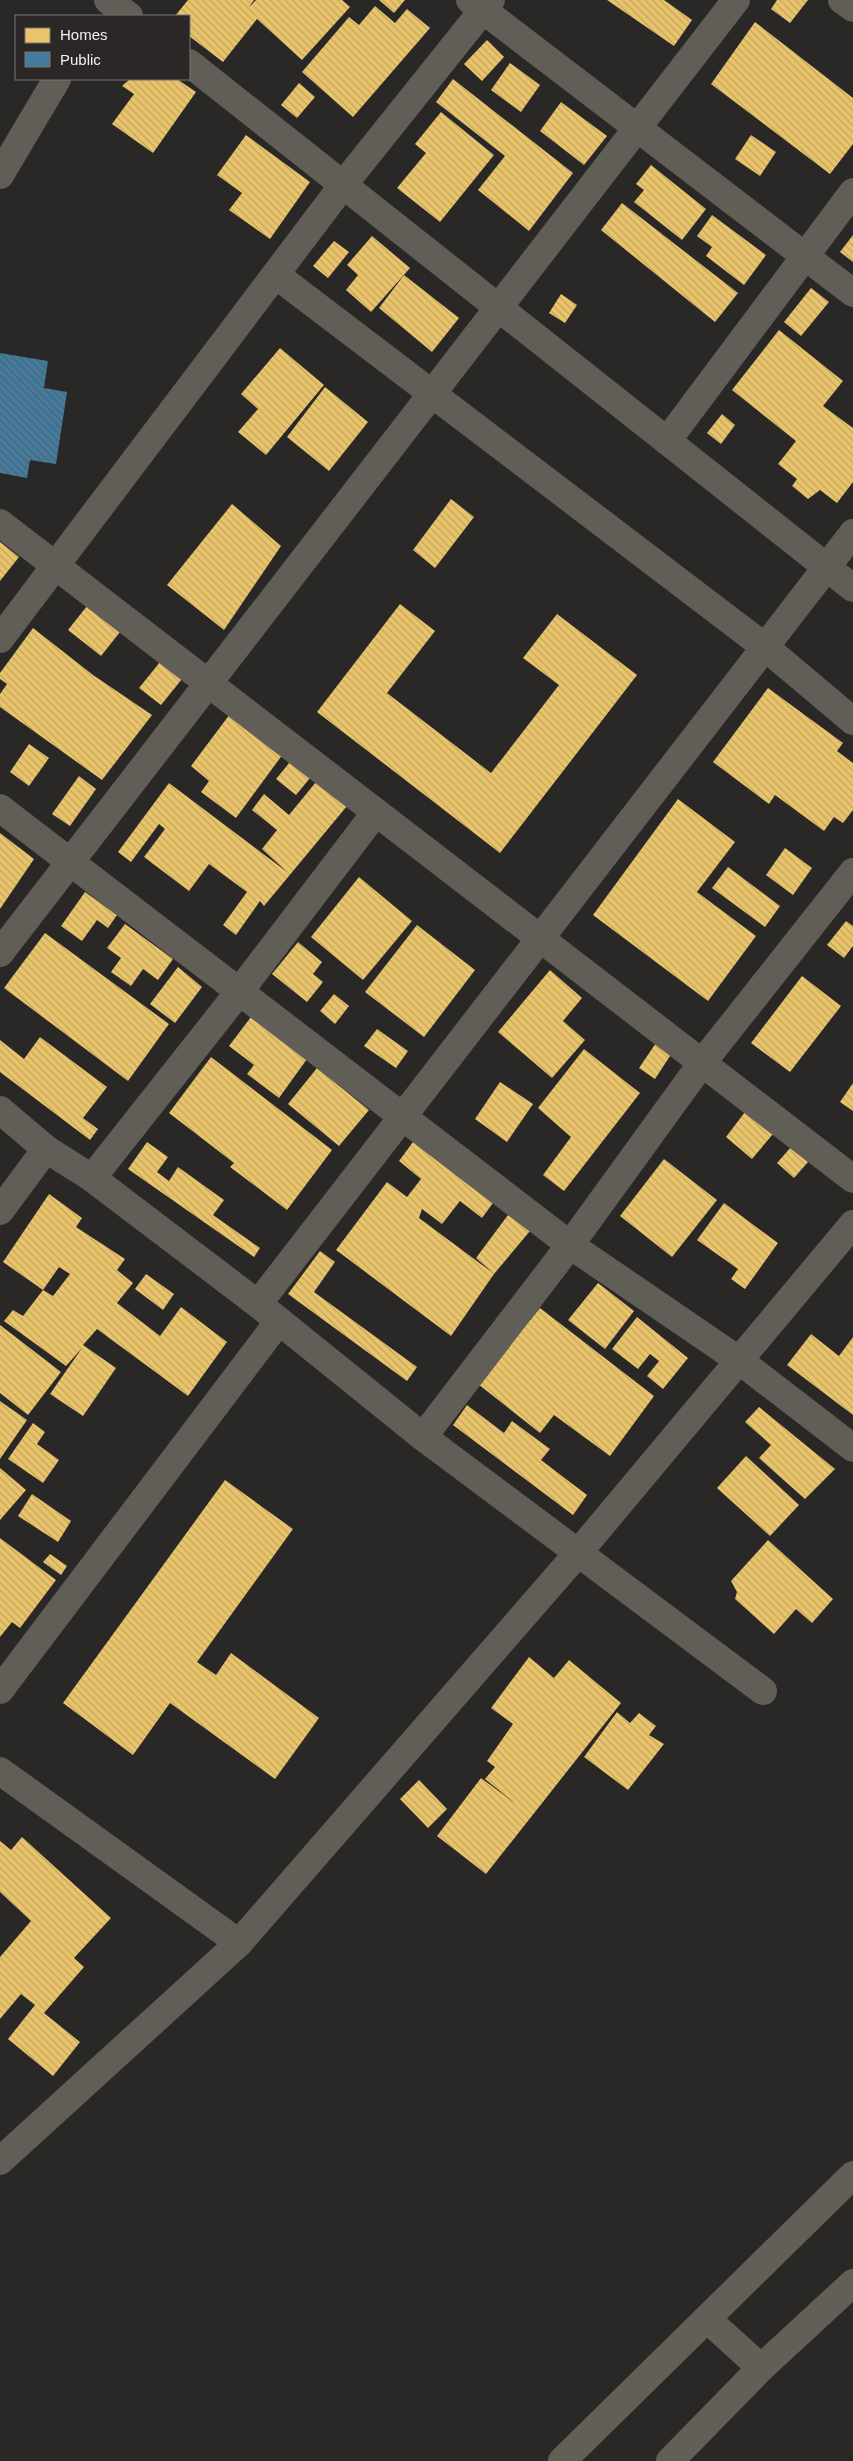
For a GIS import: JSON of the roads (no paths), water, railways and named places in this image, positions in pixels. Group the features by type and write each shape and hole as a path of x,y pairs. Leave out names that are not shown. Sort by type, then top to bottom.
{"street":[{"path":"95,15 104,0"},
{"path":"108,0 128,15"},
{"path":"0,953 736,0"},
{"path":"842,0 853,8"},
{"path":"0,639 482,4 637,128 853,293"},
{"path":"190,64 853,588"},
{"path":"0,175 56,80"},
{"path":"667,441 853,192"},
{"path":"276,275 765,647 853,721"},
{"path":"0,523 853,1180"},
{"path":"258,1304 853,533"},
{"path":"0,808 570,1244 740,1361 853,1448"},
{"path":"92,1178 239,992 376,812"},
{"path":"423,1436 570,1244 702,1063 853,872"},
{"path":"0,1110 46,1148 92,1178 258,1304 423,1436 762,1690"},
{"path":"0,1211 46,1148"},
{"path":"0,2160 239,1943 578,1553 853,1224"},
{"path":"0,1690 279,1321"},
{"path":"0,1771 239,1943"},
{"path":"562,2461 853,2175"},
{"path":"670,2461 761,2368 853,2283"},
{"path":"707,2318 761,2368"}]}
